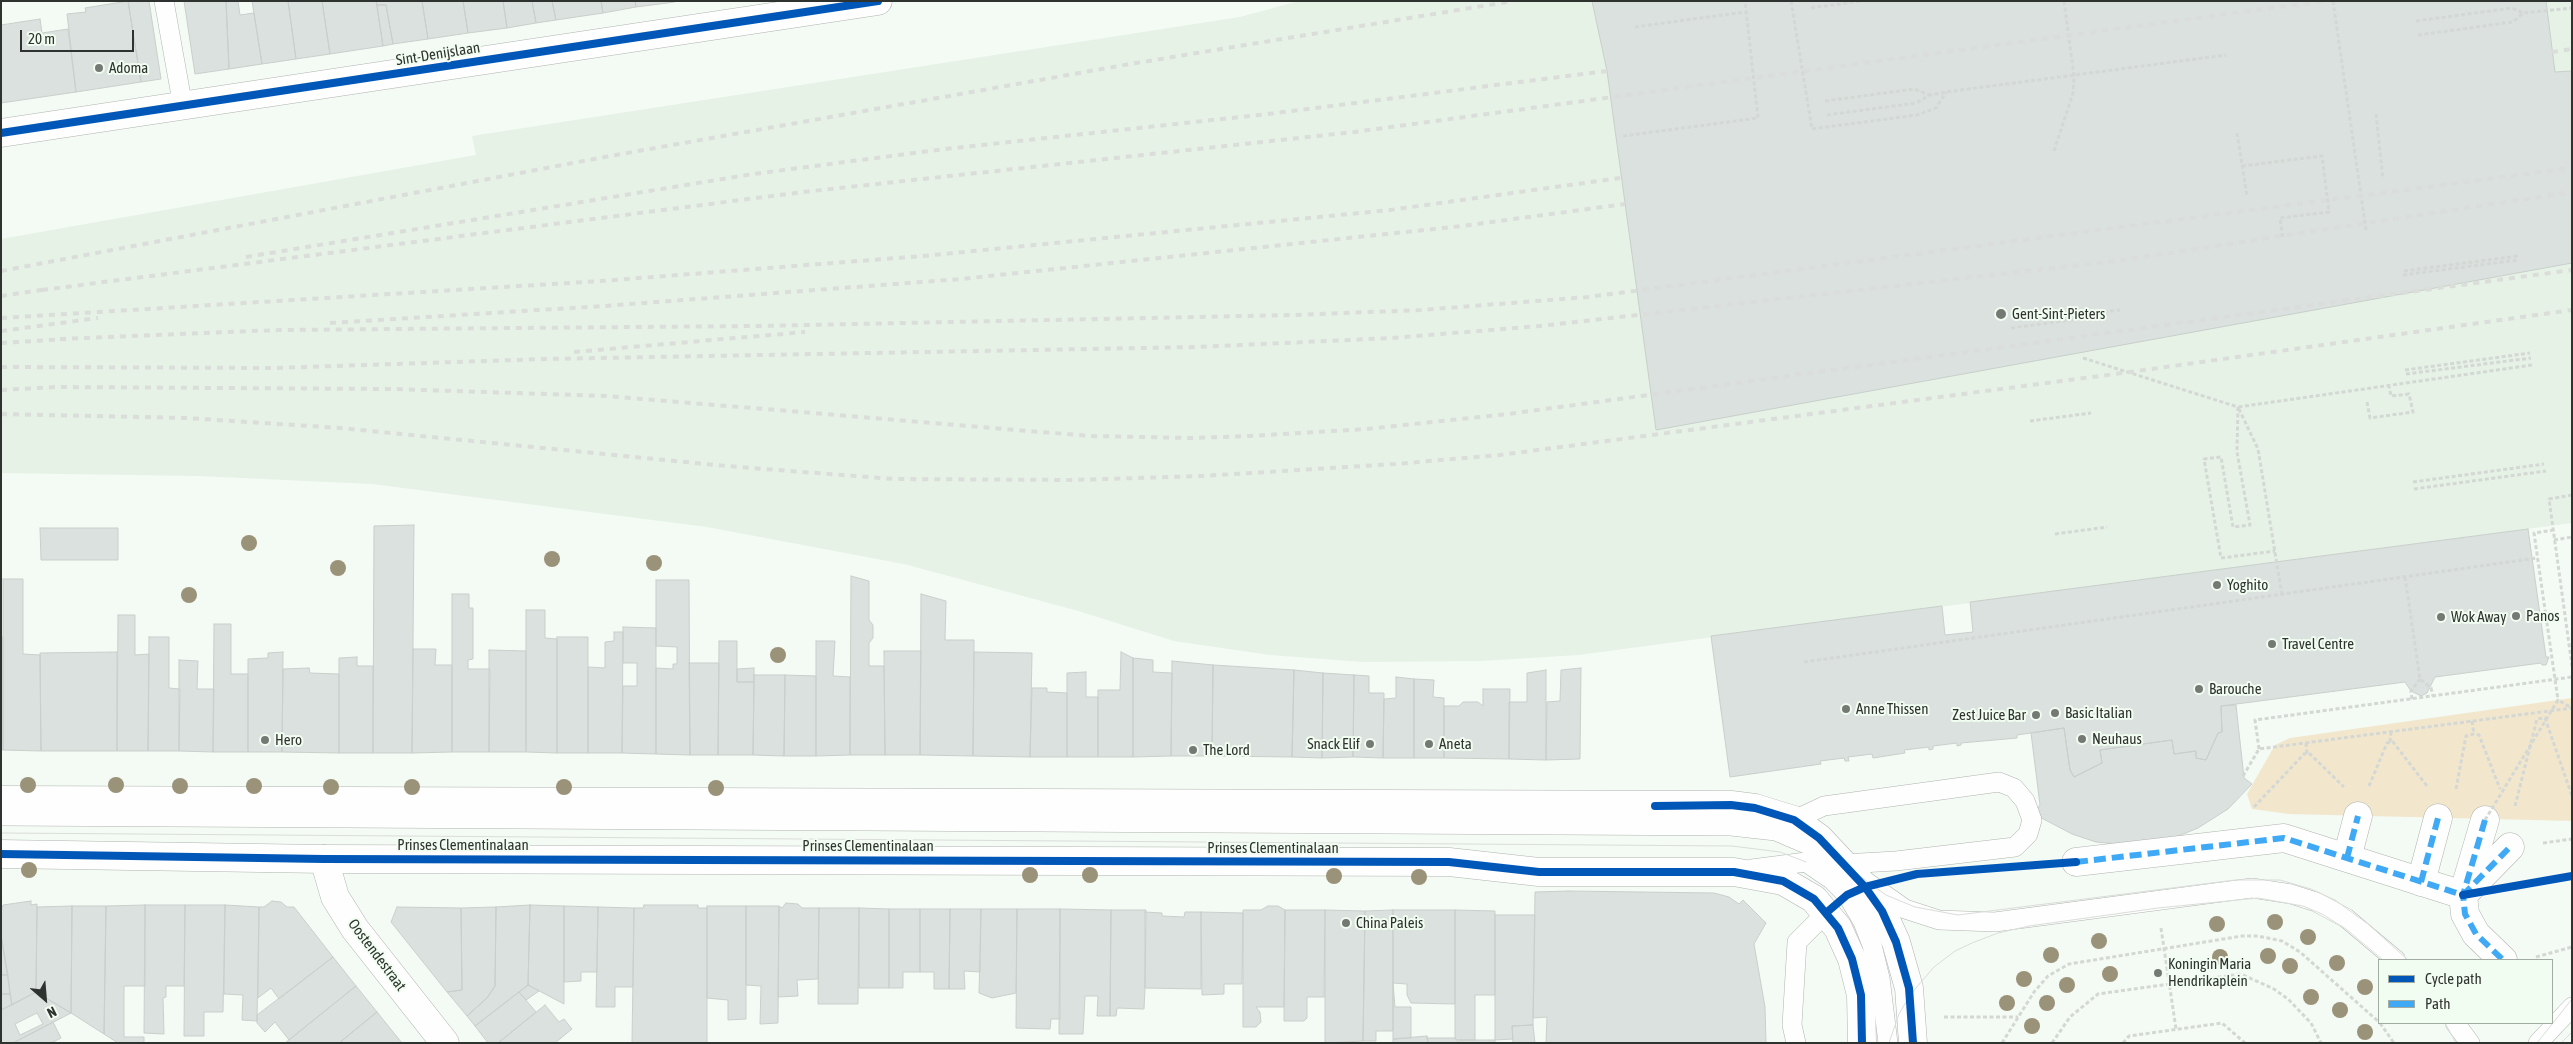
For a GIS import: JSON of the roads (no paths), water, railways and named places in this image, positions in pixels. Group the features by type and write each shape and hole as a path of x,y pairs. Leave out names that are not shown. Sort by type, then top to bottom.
{"street":[{"name":"Sint-Denijslaan","path":"1,133 878,1"},
{"path":"1,800 1730,806 1755,808 1794,820 1819,838 1864,887 1882,911 1896,942 1909,988 1913,1043"},
{"path":"2347,858 2354,804"},
{"path":"2421,882 2435,806"},
{"path":"2496,814 2463,895 2466,914 2476,934 2502,959"},
{"path":"2076,862 2284,838 2463,895"},
{"path":"2463,895 2510,848"},
{"name":"Prinses Clementinalaan","path":"1,854 324,858 1439,862 1539,872 1734,872"},
{"name":"Oostendestraat","path":"324,858 335,897 355,929 445,1043"},
{"path":"1734,872 1783,881 1814,899 1838,928 1852,959 1861,994 1862,1043"}],"lane":[{"path":"164,1 183,107"},
{"path":"1734,872 1806,862 1843,864 2015,846 2028,834 2032,820 2025,801 2014,788 2000,782 1824,806 1794,820"},
{"path":"1,816 1731,826 1776,831 1814,847 1843,864 1905,909 1939,920 1995,922 2156,899 2252,888 2291,894 2316,902 2346,918 2395,959"},
{"path":"1806,862 1832,880 1847,895 1863,922 1872,945 1880,978 1888,1043"},
{"path":"1796,1043 1792,1025 1797,942 1826,913"},
{"path":"2538,1043 2572,1007"},
{"path":"2456,1024 2470,1043"}],"tram line":[{"path":"1,833 1732,846 1780,852 1806,862"},
{"path":"1843,864 1886,895 1915,907 1958,915 2235,880 2280,880 2311,889 2335,900 2368,924 2407,959"},
{"path":"1889,1043 1899,1014 1910,995 1934,967 1955,951 1972,943 1998,933 2029,926 2158,908 2258,898 2303,906 2322,914 2346,929 2382,959"},
{"path":"2553,1023 2572,999"},
{"path":"2446,1024 2456,1043"},
{"path":"2537,1043 2552,1024"},
{"path":"2561,1043 2572,1032"}],"railway":[{"path":"1,271 610,156 1130,64 1513,1"},
{"path":"42,290 803,192 1354,132 2323,1"},
{"path":"2552,52 2572,49"},
{"path":"246,257 753,174 945,149 1268,114 1607,71"},
{"path":"60,339 279,330 758,326 1293,315 1421,310 1588,297 2572,168"},
{"path":"1,318 601,281 923,256 1390,210 1620,178"},
{"path":"1,367 275,368 545,359 1197,347 1392,338 1540,326 2116,261 2572,192"},
{"path":"330,323 604,306 961,279 1462,226 1625,204"},
{"path":"1,390 56,387 394,389 607,396 1090,436 1193,438 1250,436 1366,429 1508,414 2572,270"},
{"path":"1,296 48,289"},
{"path":"1,414 186,418 340,428 726,466 894,479 1072,480 1202,476 1395,464 1500,455 2130,372 2572,310"},
{"path":"1,331 98,318"},
{"path":"574,352 805,332"},
{"path":"1,343 66,339"}],"place":[{"name":"Adoma","path":"99,68"},
{"name":"Gent-Sint-Pieters","path":"2001,314"},
{"name":"Yoghito","path":"2217,585"},
{"name":"Panos","path":"2516,616"},
{"name":"Wok Away","path":"2441,617"},
{"name":"Travel Centre","path":"2272,644"},
{"name":"Barouche","path":"2199,689"},
{"name":"Anne Thissen","path":"1846,709"},
{"name":"Basic Italian","path":"2055,713"},
{"name":"Zest Juice Bar","path":"2036,715"},
{"name":"Neuhaus","path":"2082,739"},
{"name":"Hero","path":"265,740"},
{"name":"Snack Elif","path":"1370,744"},
{"name":"Aneta","path":"1429,744"},
{"name":"The Lord","path":"1193,750"},
{"name":"China Paleis","path":"1346,923"},
{"name":"Koningin Maria Hendrikaplein","path":"2158,973"}]}
